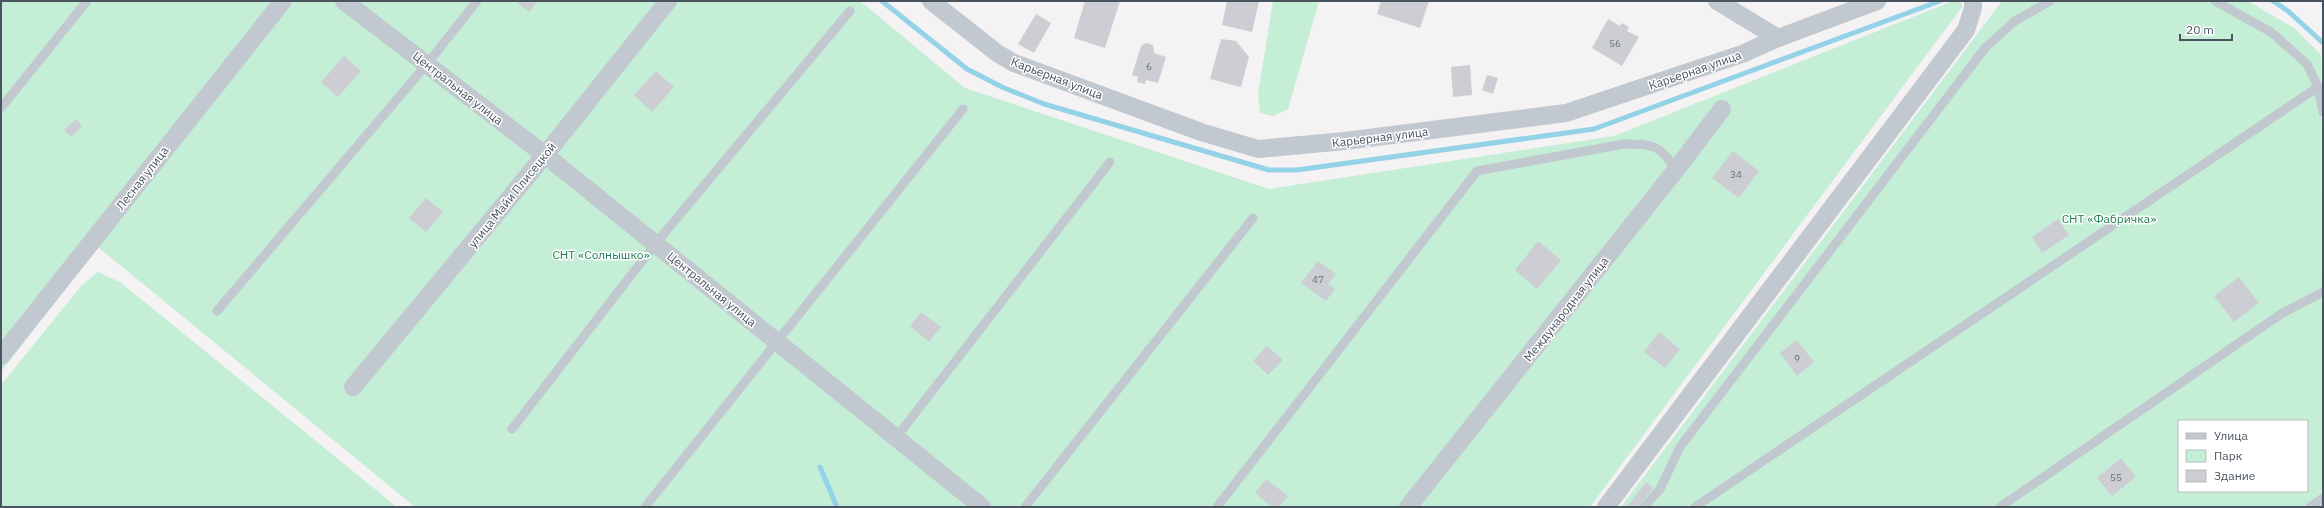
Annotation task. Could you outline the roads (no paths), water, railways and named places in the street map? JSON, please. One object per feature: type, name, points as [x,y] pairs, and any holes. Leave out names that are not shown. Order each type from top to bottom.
[{"type":"street","name":"Лесная улица","points":[[1,356],[283,1]]},
{"type":"street","name":"Центральная улица","points":[[344,1],[545,155],[656,243],[895,439],[982,507]]},
{"type":"street","name":"улица Майи Плисецкой","points":[[353,387],[545,155],[668,1]]},
{"type":"street","name":"Карьерная улица","points":[[931,1],[997,53],[1014,63],[1201,132],[1258,149],[1345,141],[1566,113],[1742,54],[1778,38],[1877,1]]},
{"type":"street","points":[[1717,1],[1778,38]]},
{"type":"street","points":[[1610,505],[1966,30],[1974,8],[1973,1]]},
{"type":"street","name":"Международная улица","points":[[1408,507],[1675,171],[1722,109]]},
{"type":"lane","points":[[1,108],[87,1]]},
{"type":"lane","points":[[217,311],[427,64],[478,1]]},
{"type":"lane","points":[[1644,507],[1660,489],[1680,447],[1986,48],[2015,21],[2050,1]]},
{"type":"lane","points":[[2216,1],[2271,32],[2307,64],[2318,87],[2323,112]]},
{"type":"lane","points":[[512,429],[656,243],[850,11]]},
{"type":"lane","points":[[1695,507],[2318,87]]},
{"type":"lane","points":[[645,507],[963,109]]},
{"type":"lane","points":[[1217,507],[1477,171],[1624,144],[1646,144],[1660,148],[1670,159],[1675,171]]},
{"type":"lane","points":[[895,439],[1110,162]]},
{"type":"lane","points":[[1025,507],[1253,218]]},
{"type":"lane","points":[[2000,507],[2281,314],[2323,292]]},
{"type":"lane","points":[[2310,507],[2323,498]]},
{"type":"waterway","points":[[882,1],[967,69],[1002,87],[1044,104],[1269,170],[1297,170],[1594,129],[1940,1]]},
{"type":"waterway","points":[[2273,1],[2288,11],[2323,43]]},
{"type":"waterway","points":[[820,467],[837,507]]},
{"type":"park label","name":"СНТ «Фабричка»","points":[[2109,218]]},
{"type":"park label","name":"СНТ «Солнышко»","points":[[601,254]]}]
